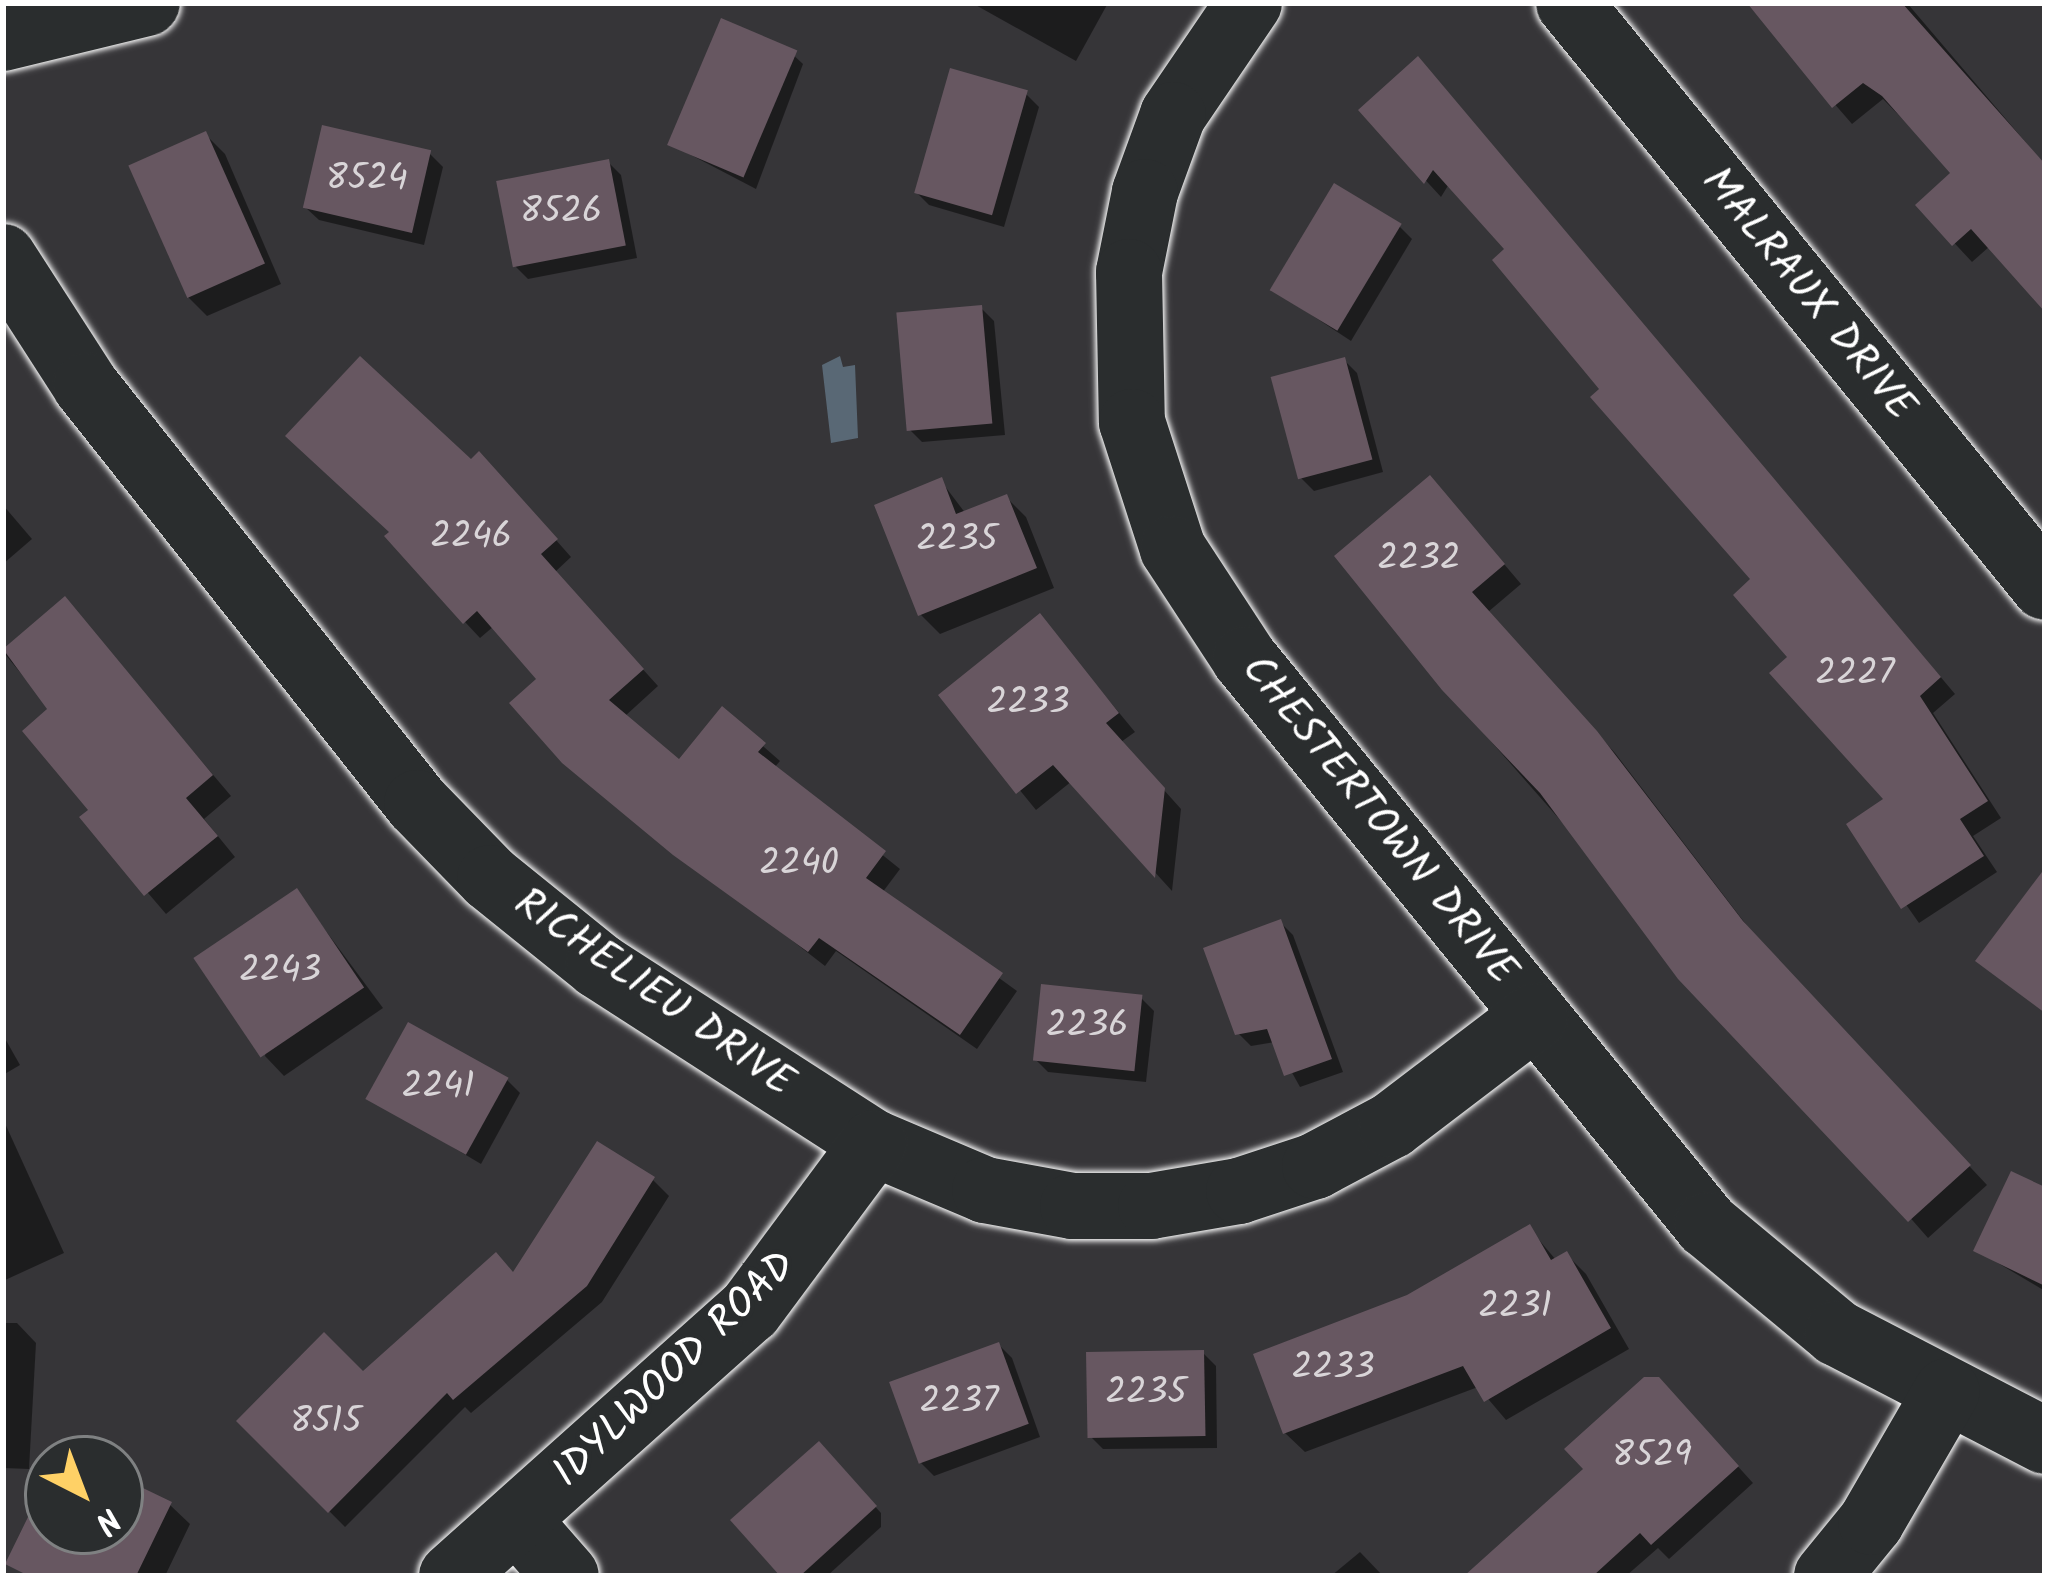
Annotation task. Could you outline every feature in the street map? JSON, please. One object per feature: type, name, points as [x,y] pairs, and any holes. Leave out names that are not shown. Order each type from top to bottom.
[{"type":"street","points":[[3,38],[147,3]]},
{"type":"street","name":"CHESTERTOWN DRIVE","points":[[1249,3],[1174,115],[1145,192],[1129,272],[1126,368],[1152,500],[1173,549],[1245,659],[1707,1225],[1774,1288],[1837,1334],[2045,1441]]},
{"type":"street","name":"MALRAUX DRIVE","points":[[1569,3],[2045,587]]},
{"type":"street","name":"RICHELIEU DRIVE","points":[[3,257],[86,386],[417,802],[490,878],[598,966],[874,1143],[985,1190],[1073,1206],[1151,1206],[1239,1190],[1315,1166],[1392,1125],[1535,1016]]},
{"type":"street","name":"IDYLWOOD ROAD","points":[[452,1576],[751,1310],[874,1143]]},
{"type":"street","points":[[1827,1576],[1871,1522],[1947,1391]]},
{"type":"street","points":[[517,1520],[566,1576]]},
{"type":"water","points":[[840,356],[843,367],[855,365],[858,438],[831,443],[822,365]]},
{"type":"building","points":[[1747,3],[1902,3],[2045,164],[2045,312],[1971,229],[1952,246],[1915,205],[1950,173],[1882,96],[1863,83],[1832,108]]},
{"type":"building","points":[[721,18],[797,50],[743,177],[667,145]]},
{"type":"building","points":[[1418,56],[1941,677],[1920,696],[1988,801],[1960,819],[1984,856],[1901,909],[1846,824],[1883,799],[1769,673],[1787,657],[1733,595],[1750,579],[1590,397],[1599,389],[1492,260],[1504,249],[1433,170],[1424,184],[1358,110]]},
{"type":"building","points":[[950,68],[1028,90],[992,215],[914,193]]},
{"type":"building","points":[[322,125],[431,150],[412,233],[303,208]]},
{"type":"building","points":[[206,131],[265,263],[187,298],[128,166]]},
{"type":"building","points":[[609,159],[626,245],[513,267],[496,181]]},
{"type":"building","points":[[1334,183],[1402,224],[1337,331],[1270,290]]},
{"type":"building","points":[[982,305],[992,424],[907,431],[896,312]]},
{"type":"building","points":[[360,356],[471,459],[479,451],[558,539],[541,554],[644,669],[609,700],[679,759],[722,706],[766,743],[758,752],[886,851],[866,878],[1003,973],[960,1035],[819,938],[808,952],[673,855],[562,763],[509,703],[536,679],[477,611],[463,624],[384,536],[389,532],[285,436]]},
{"type":"building","points":[[1345,357],[1372,459],[1298,479],[1271,377]]},
{"type":"building","points":[[1430,475],[1505,564],[1472,592],[1597,731],[1743,921],[1971,1165],[1908,1222],[1678,979],[1540,793],[1442,690],[1334,556]]},
{"type":"building","points":[[942,477],[956,514],[1007,494],[1037,568],[918,616],[874,505]]},
{"type":"building","points":[[65,596],[213,775],[186,798],[218,836],[144,896],[79,817],[88,810],[22,731],[47,709],[3,649]]},
{"type":"building","points":[[1040,613],[1119,713],[1106,723],[1165,788],[1155,878],[1053,765],[1016,794],[938,695]]},
{"type":"building","points":[[2045,868],[2045,1013],[1975,961]]},
{"type":"building","points":[[297,888],[364,987],[260,1057],[193,958]]},
{"type":"building","points":[[1281,919],[1332,1059],[1284,1076],[1267,1029],[1235,1035],[1203,948]]},
{"type":"building","points":[[1041,984],[1142,995],[1134,1071],[1033,1061]]},
{"type":"building","points":[[408,1022],[509,1078],[466,1155],[365,1099]]},
{"type":"building","points":[[597,1141],[655,1177],[587,1286],[453,1400],[447,1393],[328,1513],[236,1421],[324,1332],[363,1371],[496,1252],[513,1272]]},
{"type":"building","points":[[2011,1171],[2045,1187],[2045,1286],[1973,1251]]},
{"type":"building","points":[[1530,1224],[1551,1260],[1567,1251],[1611,1328],[1484,1402],[1463,1366],[1283,1434],[1253,1354],[1407,1295]]},
{"type":"building","points":[[999,1342],[1029,1424],[919,1464],[889,1382]]},
{"type":"building","points":[[1204,1350],[1206,1436],[1088,1438],[1086,1352]]},
{"type":"building","points":[[1644,1377],[1659,1377],[1739,1466],[1651,1545],[1640,1533],[1593,1576],[1464,1576],[1583,1469],[1564,1449]]},
{"type":"building","points":[[819,1441],[877,1506],[800,1576],[780,1576],[730,1520]]},
{"type":"building","points":[[144,1489],[172,1502],[136,1576],[29,1576],[5,1564],[24,1525],[24,1555],[144,1555]]}]
